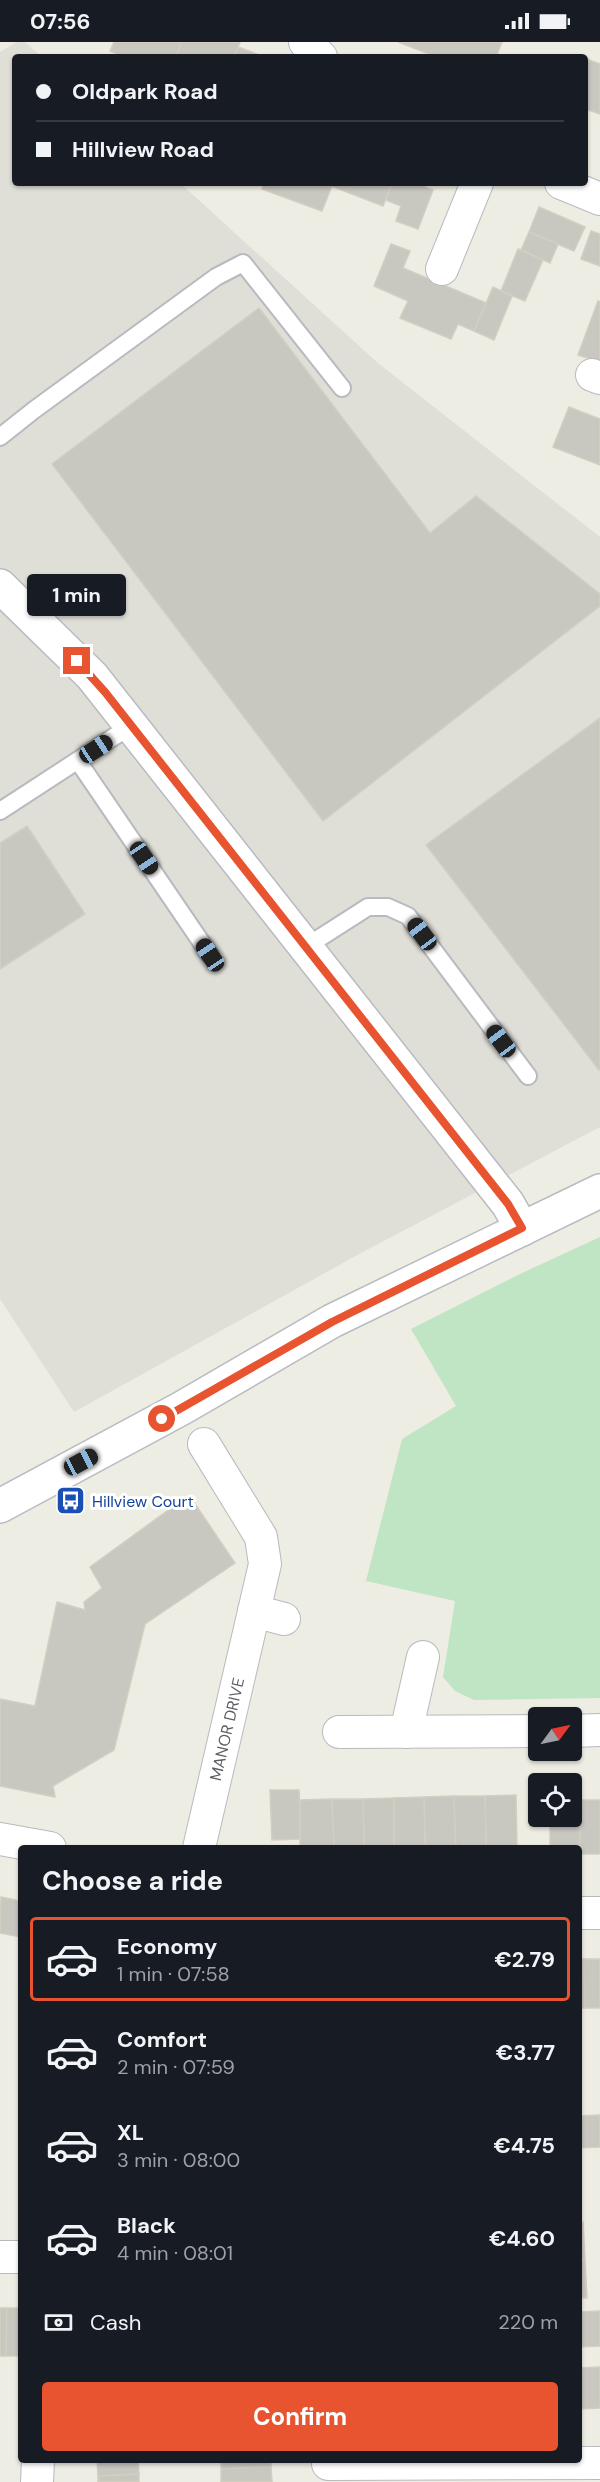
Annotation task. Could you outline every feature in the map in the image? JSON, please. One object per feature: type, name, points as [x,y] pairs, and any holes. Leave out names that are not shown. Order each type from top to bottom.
[{"type":"street","points":[[305,42],[318,54]]},
{"type":"street","points":[[442,269],[476,186]]},
{"type":"street","points":[[568,186],[600,199]]},
{"type":"street","points":[[0,586],[92,676],[132,725],[508,1204],[522,1228]]},
{"type":"street","points":[[0,1506],[182,1408],[332,1322],[600,1191]]},
{"type":"street","name":"MANOR DRIVE","points":[[200,1845],[265,1564],[261,1537],[204,1444]]},
{"type":"street","points":[[254,1611],[284,1619]]},
{"type":"street","points":[[406,1732],[423,1657]]},
{"type":"street","points":[[582,1731],[600,1730]]},
{"type":"street","points":[[339,1732],[528,1731]]},
{"type":"street","points":[[0,1839],[33,1845]]},
{"type":"street","points":[[582,1913],[600,1913]]},
{"type":"street","points":[[0,2257],[18,2257]]},
{"type":"street","points":[[37,2482],[38,2463]]},
{"type":"street","points":[[328,2469],[542,2473],[600,2463]]},
{"type":"lane","points":[[0,437],[216,277],[243,263],[342,388]]},
{"type":"lane","points":[[0,811],[132,725]]},
{"type":"lane","points":[[78,761],[210,955]]},
{"type":"lane","points":[[307,946],[368,907],[388,907],[408,916],[528,1076]]},
{"type":"shaded area","points":[[17,42],[25,42],[39,54],[12,54],[12,186],[183,186],[379,364],[600,537],[600,1127],[361,1253],[74,1412],[0,1299],[0,52]]},
{"type":"green space","points":[[600,1237],[600,1698],[474,1700],[455,1691],[443,1677],[455,1601],[366,1581],[402,1439],[456,1406],[411,1329]]},
{"type":"building","points":[[114,42],[182,42],[177,54],[118,54],[110,51]]},
{"type":"building","points":[[182,42],[240,42],[235,54],[177,54]]},
{"type":"building","points":[[398,42],[502,42],[497,54],[429,54]]},
{"type":"building","points":[[238,47],[257,54],[235,54]]},
{"type":"building","points":[[588,59],[600,64],[600,114],[588,110]]},
{"type":"building","points":[[264,186],[332,186],[322,211],[262,189]]},
{"type":"building","points":[[331,186],[391,186],[383,206]]},
{"type":"building","points":[[391,186],[423,186],[433,190],[418,229],[396,221],[401,206],[386,200]]},
{"type":"building","points":[[539,207],[585,227],[574,251],[529,232]]},
{"type":"building","points":[[591,231],[600,234],[600,266],[581,259]]},
{"type":"building","points":[[529,232],[558,244],[550,263],[521,250]]},
{"type":"building","points":[[391,244],[410,251],[403,268],[486,303],[474,331],[458,324],[451,339],[400,318],[408,301],[374,286]]},
{"type":"building","points":[[518,249],[543,260],[525,301],[501,291]]},
{"type":"building","points":[[493,287],[512,296],[494,340],[474,331]]},
{"type":"building","points":[[598,301],[600,302],[600,362],[578,355]]},
{"type":"building","points":[[259,308],[430,533],[476,496],[600,594],[600,606],[323,821],[52,464]]},
{"type":"building","points":[[569,407],[600,419],[600,465],[553,447]]},
{"type":"building","points":[[600,718],[600,1069],[599,1070],[426,845]]},
{"type":"building","points":[[27,826],[85,914],[0,969],[0,843]]},
{"type":"building","points":[[189,1495],[235,1563],[145,1624],[114,1750],[53,1786],[55,1797],[0,1786],[0,1699],[35,1706],[57,1602],[85,1610],[84,1602],[102,1588],[90,1567]]},
{"type":"building","points":[[270,1790],[299,1790],[301,1839],[272,1840]]},
{"type":"building","points":[[516,1795],[517,1845],[486,1845],[485,1796]]},
{"type":"building","points":[[454,1796],[456,1845],[425,1845],[424,1797]]},
{"type":"building","points":[[454,1796],[485,1796],[486,1845],[456,1845]]},
{"type":"building","points":[[424,1797],[425,1845],[394,1845],[394,1798]]},
{"type":"building","points":[[394,1798],[394,1845],[364,1845],[363,1799]]},
{"type":"building","points":[[332,1799],[334,1845],[300,1845],[300,1800]]},
{"type":"building","points":[[332,1799],[363,1799],[364,1845],[334,1845]]},
{"type":"building","points":[[582,1800],[600,1800],[600,1854],[582,1854],[582,1845],[580,1845],[580,1827],[582,1827]]},
{"type":"building","points":[[550,1827],[580,1827],[580,1845],[550,1845]]},
{"type":"building","points":[[1,1897],[18,1900],[18,1936],[0,1933]]},
{"type":"building","points":[[582,1959],[584,1959],[585,2008],[582,2008]]},
{"type":"building","points":[[584,1959],[600,1959],[600,2008],[585,2008]]},
{"type":"building","points":[[600,2115],[600,2147],[582,2148],[582,2116]]},
{"type":"building","points":[[582,2222],[583,2222],[585,2260],[582,2260]]},
{"type":"building","points":[[582,2260],[585,2260],[587,2298],[582,2298]]},
{"type":"building","points":[[0,2308],[7,2308],[6,2356],[0,2356]]},
{"type":"building","points":[[7,2308],[18,2308],[18,2356],[6,2356]]},
{"type":"building","points":[[600,2311],[600,2346],[582,2347],[582,2312]]},
{"type":"building","points":[[600,2367],[600,2408],[582,2409],[582,2368]]},
{"type":"building","points":[[97,2463],[138,2463],[139,2474],[98,2476]]},
{"type":"building","points":[[221,2463],[271,2463],[271,2467],[221,2469]]},
{"type":"building","points":[[271,2467],[272,2482],[221,2482],[221,2469]]},
{"type":"building","points":[[139,2474],[139,2482],[98,2482],[98,2476]]},
{"type":"place","name":"Hillview Court","points":[[71,1501]]},
{"type":"route","points":[[77,661],[105,692],[294,929],[508,1204],[522,1228],[332,1322],[162,1419]]}]
